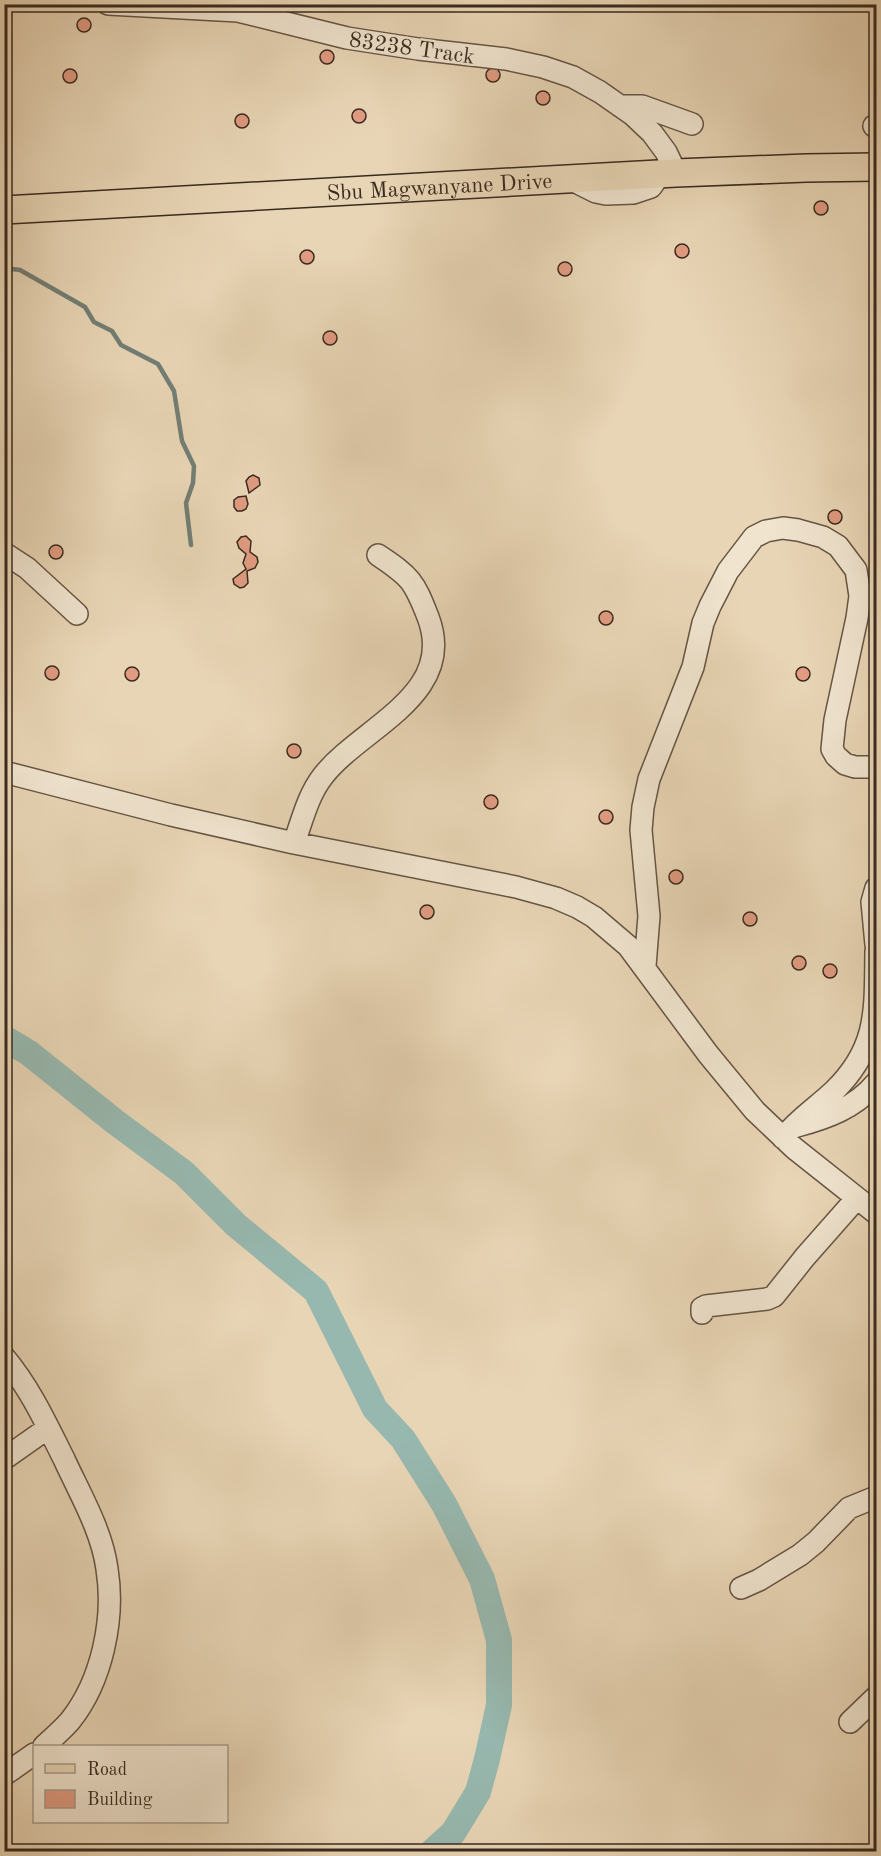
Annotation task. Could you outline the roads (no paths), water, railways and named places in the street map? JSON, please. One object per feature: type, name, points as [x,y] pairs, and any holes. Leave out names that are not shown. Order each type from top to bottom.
[{"type":"main road","name":"Sbu Magwanyane Drive","points":[[4,210],[668,174],[876,167]]},
{"type":"street","name":"83238 Track","points":[[108,4],[237,8],[347,38],[543,67],[573,77],[600,92],[652,133],[666,152],[668,174]]},
{"type":"street","points":[[620,106],[642,106],[692,124]]},
{"type":"street","points":[[645,966],[650,916],[641,848],[641,830],[649,779],[693,667],[703,623],[728,571],[754,537],[766,531],[783,528],[823,537],[838,546],[856,570],[860,596],[835,720],[832,749],[845,764],[855,767],[876,767]]},
{"type":"street","points":[[4,554],[27,568],[77,614]]},
{"type":"street","points":[[294,843],[315,786],[342,756],[397,712],[418,690],[427,676],[431,663],[433,650],[431,627],[413,583],[397,567],[378,555]]},
{"type":"street","points":[[4,772],[171,815],[294,843],[516,887],[556,898],[594,916],[613,931],[645,966],[688,1028],[755,1111],[787,1133],[876,1213]]},
{"type":"street","points":[[876,888],[872,902],[876,945]]},
{"type":"street","points":[[787,1133],[834,1091],[865,1050],[874,1022],[876,951]]},
{"type":"street","points":[[787,1133],[843,1110],[876,1083]]},
{"type":"street","points":[[702,1313],[702,1308],[706,1306],[767,1299],[774,1296],[857,1198]]},
{"type":"street","points":[[4,1357],[31,1395],[48,1428],[98,1536],[107,1568],[109,1588],[105,1638],[95,1674],[71,1720],[45,1745]]},
{"type":"street","points":[[4,1459],[48,1428]]},
{"type":"street","points":[[741,1588],[759,1580],[800,1555],[849,1508],[876,1497]]},
{"type":"street","points":[[850,1722],[876,1697]]},
{"type":"street","points":[[4,1774],[33,1755]]},
{"type":"waterway","points":[[4,268],[20,270],[85,307],[94,322],[112,331],[121,345],[158,364],[174,391],[182,441],[194,466],[193,483],[186,503],[191,545]]},
{"type":"waterway","points":[[4,1038],[29,1053],[184,1173],[236,1225],[316,1291],[375,1409],[403,1439],[444,1504],[482,1579],[499,1640],[499,1705],[478,1792],[453,1833],[432,1852]]}]
